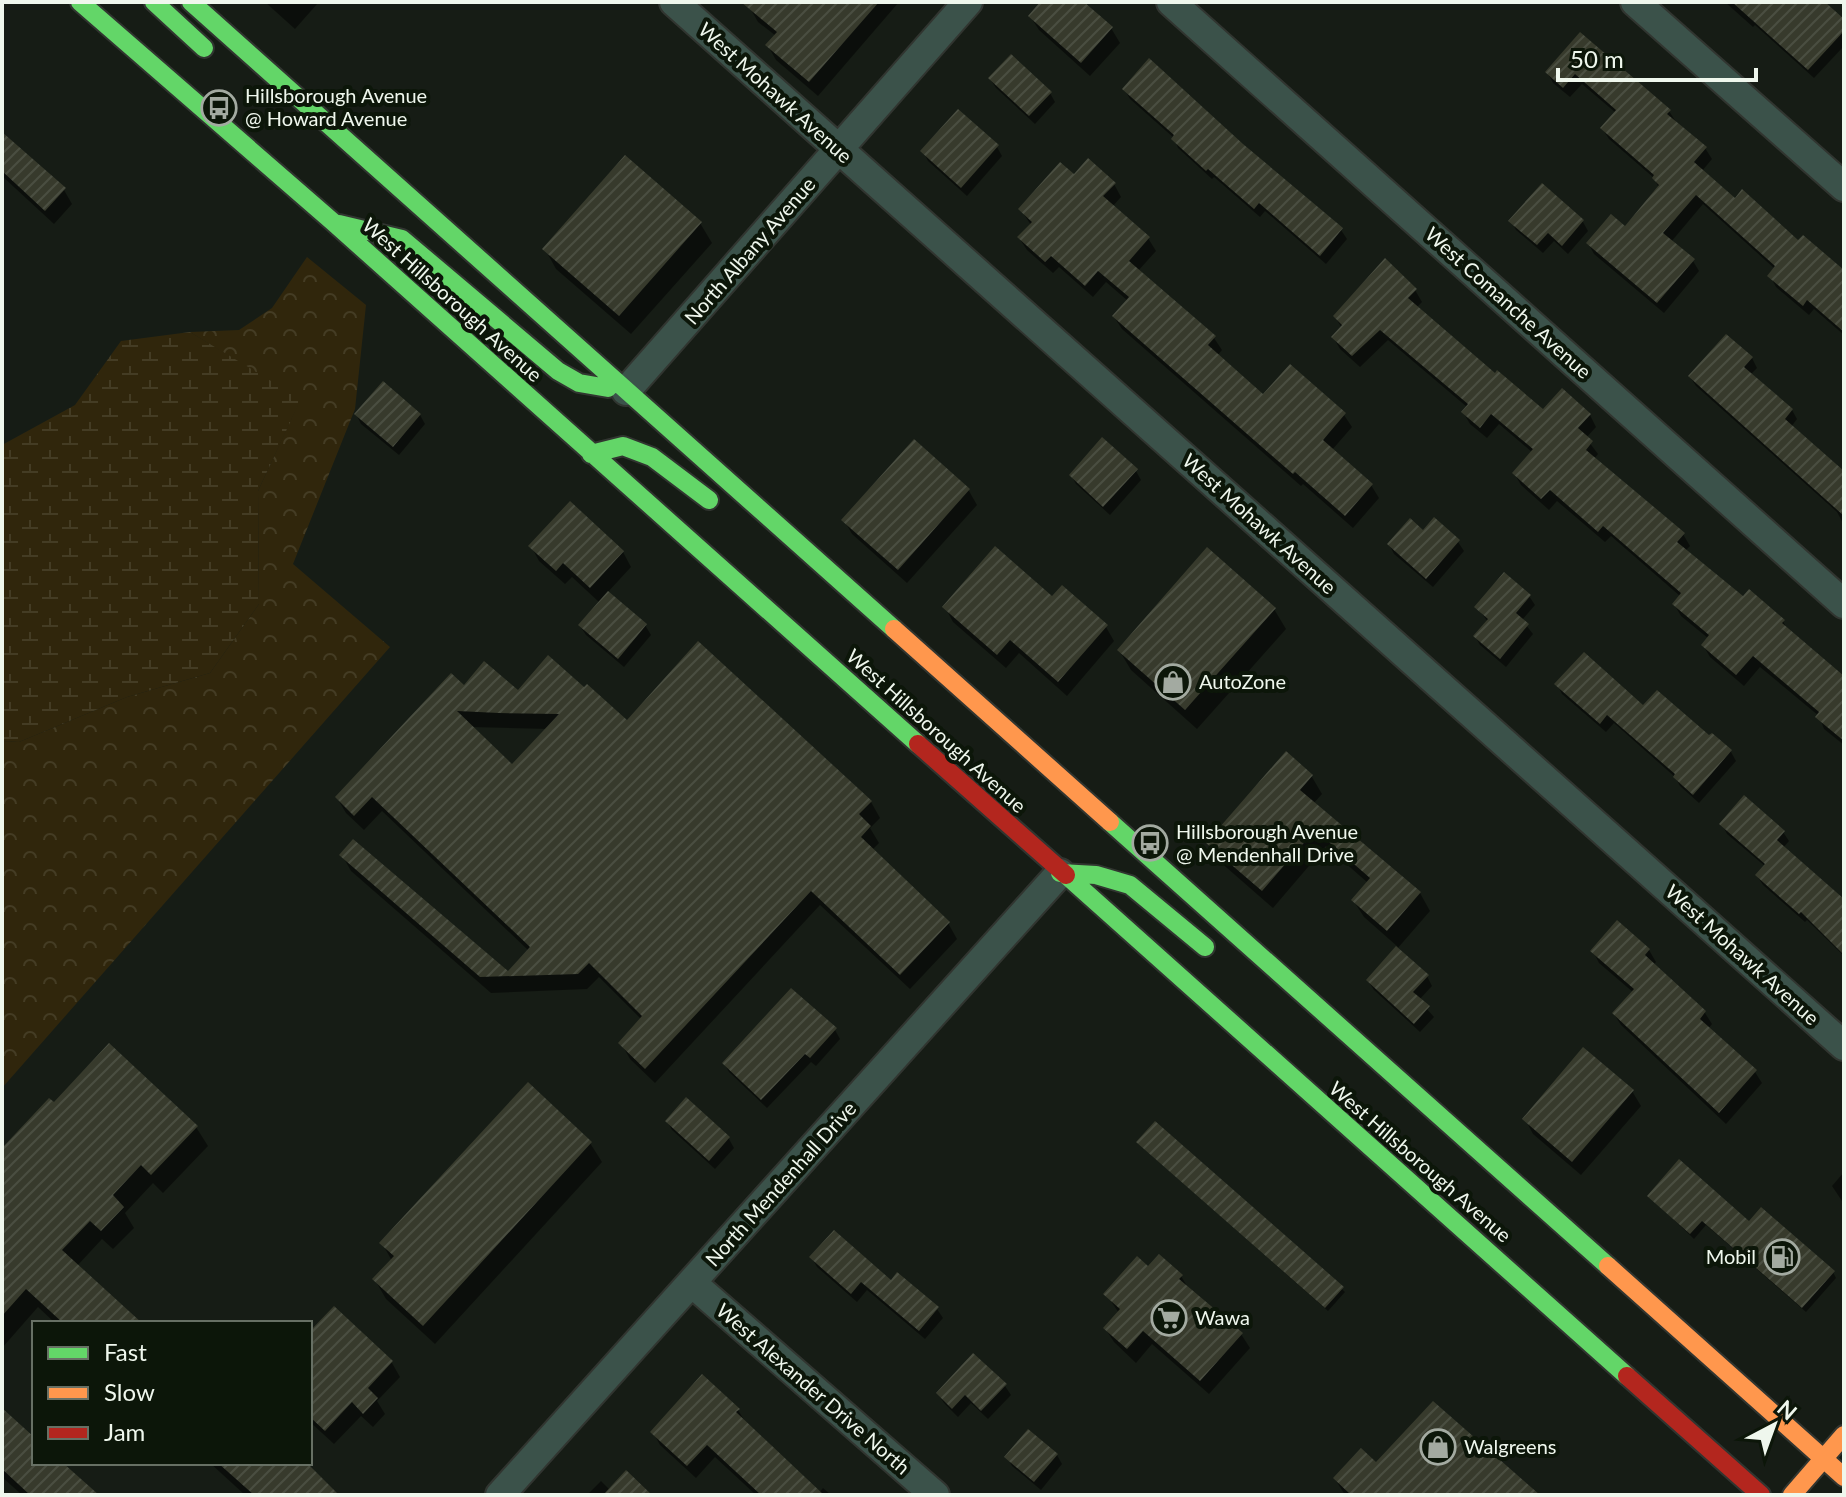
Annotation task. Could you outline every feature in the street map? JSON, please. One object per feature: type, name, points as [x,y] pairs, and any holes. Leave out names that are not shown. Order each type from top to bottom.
[{"type":"main road","name":"West Hillsborough Avenue","points":[[80,2],[333,222],[1761,1495]]},
{"type":"main road","points":[[154,2],[216,59]]},
{"type":"main road","points":[[191,2],[1844,1477]]},
{"type":"main road","points":[[298,125],[343,139]]},
{"type":"main road","points":[[333,222],[402,239],[558,371],[579,383],[626,391]]},
{"type":"main road","points":[[591,454],[623,446],[652,457],[728,516]]},
{"type":"main road","points":[[808,577],[828,571]]},
{"type":"main road","points":[[1060,873],[1096,875],[1130,885],[1217,957]]},
{"type":"main road","points":[[1302,1021],[1348,1034]]},
{"type":"main road","points":[[1792,1495],[1844,1435]]},
{"type":"street","name":"West Mohawk Avenue","points":[[674,2],[1844,1046]]},
{"type":"street","name":"North Albany Avenue","points":[[626,391],[968,2]]},
{"type":"street","name":"West Comanche Avenue","points":[[1171,2],[1844,604]]},
{"type":"street","points":[[1635,2],[1844,187]]},
{"type":"street","name":"North Mendenhall Drive","points":[[500,1495],[1060,873]]},
{"type":"street","name":"West Alexander Drive North","points":[[692,1283],[935,1495]]},
{"type":"green space","points":[[307,257],[366,305],[355,409],[293,564],[390,647],[2,1088],[2,741],[19,742],[127,697],[210,673],[259,604],[258,491],[300,400],[190,332],[239,330],[272,308]]},
{"type":"green space","points":[[190,332],[301,399],[258,491],[259,604],[210,673],[127,697],[19,742],[2,741],[2,445],[75,405],[121,341]]},
{"type":"building","points":[[741,2],[879,2],[809,82],[765,45],[777,32]]},
{"type":"building","points":[[1040,2],[1084,2],[1113,27],[1081,63],[1028,16]]},
{"type":"building","points":[[1732,2],[1825,2],[1844,19],[1844,31],[1808,70]]},
{"type":"building","points":[[1580,32],[1671,110],[1667,114],[1707,147],[1694,162],[1735,198],[1742,189],[1798,240],[1803,235],[1844,270],[1844,332],[1807,300],[1803,306],[1767,276],[1775,266],[1696,195],[1663,233],[1695,259],[1657,303],[1586,243],[1611,214],[1625,226],[1659,185],[1652,178],[1654,175],[1600,128],[1616,110],[1575,74],[1563,88],[1545,72]]},
{"type":"building","points":[[1011,54],[1052,92],[1029,116],[988,78]]},
{"type":"building","points":[[1149,58],[1243,144],[1343,228],[1320,256],[1259,203],[1254,209],[1208,169],[1206,171],[1171,139],[1174,135],[1122,89]]},
{"type":"building","points":[[958,109],[999,145],[961,188],[920,151]]},
{"type":"building","points":[[2,132],[66,188],[45,211],[2,171]]},
{"type":"building","points":[[625,155],[702,222],[619,316],[542,249]]},
{"type":"building","points":[[1088,158],[1116,183],[1103,196],[1150,237],[1129,261],[1216,336],[1208,345],[1263,394],[1290,364],[1346,413],[1323,440],[1373,484],[1345,516],[1112,316],[1129,297],[1098,271],[1085,286],[1051,256],[1045,262],[1017,237],[1032,222],[1018,209],[1060,162],[1074,174]]},
{"type":"building","points":[[1542,183],[1584,220],[1562,246],[1548,233],[1537,245],[1508,221]]},
{"type":"building","points":[[1385,258],[1417,289],[1408,298],[1495,373],[1497,370],[1543,409],[1562,388],[1591,414],[1578,428],[1593,441],[1586,450],[1685,533],[1677,542],[1743,596],[1749,589],[1785,620],[1782,623],[1844,676],[1844,741],[1815,717],[1819,712],[1753,656],[1736,675],[1701,645],[1709,635],[1672,604],[1681,593],[1603,526],[1598,532],[1550,490],[1541,499],[1512,473],[1533,449],[1491,414],[1480,428],[1461,412],[1468,404],[1380,330],[1352,356],[1331,337],[1342,325],[1333,316]]},
{"type":"building","points":[[1726,334],[1753,357],[1744,367],[1793,409],[1785,419],[1844,471],[1844,516],[1688,376]]},
{"type":"building","points":[[383,381],[421,414],[393,447],[354,414]]},
{"type":"building","points":[[1102,437],[1138,469],[1103,507],[1069,475]]},
{"type":"building","points":[[914,439],[970,489],[898,570],[841,520]]},
{"type":"building","points":[[570,501],[624,551],[590,588],[563,563],[556,571],[528,546]]},
{"type":"building","points":[[1434,517],[1460,540],[1426,579],[1387,544],[1410,518],[1423,530]]},
{"type":"building","points":[[995,546],[1052,596],[1062,585],[1108,625],[1058,682],[1010,640],[997,655],[942,607]]},
{"type":"building","points":[[1207,547],[1276,608],[1185,710],[1117,650]]},
{"type":"building","points":[[1504,572],[1531,595],[1516,613],[1529,624],[1500,659],[1473,636],[1488,619],[1474,607]]},
{"type":"building","points":[[608,591],[647,624],[618,659],[578,625]]},
{"type":"building","points":[[698,641],[872,801],[859,814],[871,826],[861,837],[950,922],[900,975],[811,891],[645,1069],[618,1043],[642,1016],[589,963],[578,974],[480,977],[339,855],[353,839],[508,971],[530,947],[372,797],[354,816],[335,797],[451,673],[464,685],[484,661],[518,690],[548,655],[627,720]],"holes":[[[457,711],[559,714],[512,764]]]},
{"type":"building","points":[[1584,652],[1643,705],[1657,690],[1709,735],[1712,733],[1732,750],[1693,795],[1673,777],[1675,774],[1607,715],[1600,724],[1554,684]]},
{"type":"building","points":[[1286,751],[1313,775],[1300,790],[1421,892],[1387,931],[1351,900],[1370,878],[1315,830],[1262,891],[1206,843]]},
{"type":"building","points":[[1744,795],[1785,831],[1777,840],[1844,899],[1844,955],[1801,912],[1799,914],[1755,875],[1765,864],[1719,824]]},
{"type":"building","points":[[1617,920],[1650,949],[1645,955],[1706,1011],[1700,1019],[1757,1070],[1719,1113],[1612,1013],[1634,989],[1590,951]]},
{"type":"building","points":[[1396,946],[1429,975],[1413,992],[1430,1006],[1414,1024],[1366,980]]},
{"type":"building","points":[[791,988],[837,1028],[810,1058],[805,1054],[761,1100],[722,1063]]},
{"type":"building","points":[[109,1043],[198,1126],[151,1175],[141,1165],[113,1195],[124,1207],[101,1231],[90,1221],[62,1250],[140,1321],[61,1321],[26,1289],[2,1316],[2,1148],[49,1098],[54,1102]]},
{"type":"building","points":[[1583,1047],[1634,1090],[1572,1162],[1522,1119]]},
{"type":"building","points":[[528,1082],[592,1142],[423,1326],[372,1279],[394,1256],[379,1243]]},
{"type":"building","points":[[686,1097],[730,1137],[709,1161],[665,1121]]},
{"type":"building","name":"Wawa","points":[[1155,1121],[1344,1287],[1325,1308],[1136,1142]]},
{"type":"building","points":[[1679,1159],[1749,1221],[1761,1207],[1835,1271],[1802,1308],[1702,1221],[1690,1234],[1647,1196]]},
{"type":"building","points":[[834,1230],[891,1280],[897,1272],[939,1307],[919,1331],[861,1282],[851,1294],[809,1257]]},
{"type":"building","name":"Wawa","points":[[1159,1254],[1183,1275],[1179,1279],[1243,1333],[1200,1381],[1143,1331],[1127,1349],[1103,1328],[1120,1309],[1103,1294],[1137,1256],[1148,1266]]},
{"type":"building","points":[[334,1306],[393,1361],[368,1388],[378,1398],[363,1414],[352,1402],[325,1431],[312,1419],[312,1329]]},
{"type":"building","points":[[973,1353],[1007,1384],[981,1411],[965,1395],[952,1409],[936,1393]]},
{"type":"building","points":[[702,1374],[740,1409],[736,1412],[824,1495],[761,1495],[707,1445],[687,1466],[650,1432]]},
{"type":"building","name":"Walgreens","points":[[1433,1401],[1540,1495],[1351,1495],[1333,1478],[1361,1448],[1376,1462]]},
{"type":"building","points":[[2,1408],[32,1435],[32,1465],[65,1465],[99,1495],[30,1495],[2,1469]]},
{"type":"building","points":[[1028,1429],[1058,1454],[1034,1482],[1004,1457]]},
{"type":"building","points":[[220,1465],[309,1465],[339,1495],[254,1495]]},
{"type":"building","points":[[626,1470],[652,1495],[603,1495]]},
{"type":"traffic: fast","points":[[80,2],[333,222],[918,744]]},
{"type":"traffic: fast","points":[[154,2],[204,48]]},
{"type":"traffic: fast","points":[[191,2],[894,629]]},
{"type":"traffic: fast","points":[[339,224],[402,239],[558,371],[579,383],[608,388]]},
{"type":"traffic: fast","points":[[591,454],[623,446],[652,457],[709,500]]},
{"type":"traffic: fast","points":[[1110,822],[1608,1266]]},
{"type":"traffic: fast","points":[[1060,873],[1096,875],[1130,885],[1205,947]]},
{"type":"traffic: fast","points":[[1066,875],[1627,1376]]},
{"type":"traffic: slow","points":[[894,629],[1110,822]]},
{"type":"traffic: slow","points":[[1608,1266],[1844,1477]]},
{"type":"traffic: slow","points":[[1792,1495],[1844,1435]]},
{"type":"traffic: jam","points":[[918,744],[1066,875]]},
{"type":"traffic: jam","points":[[1627,1376],[1761,1495]]},
{"type":"place","name":"Hillsborough Avenue @ Howard Avenue","points":[[219,108]]},
{"type":"place","name":"AutoZone","points":[[1173,682]]},
{"type":"place","name":"Hillsborough Avenue @ Mendenhall Drive","points":[[1150,843]]},
{"type":"place","name":"Mobil","points":[[1782,1257]]},
{"type":"place","name":"Wawa","points":[[1169,1318]]},
{"type":"place","name":"Walgreens","points":[[1438,1447]]}]
